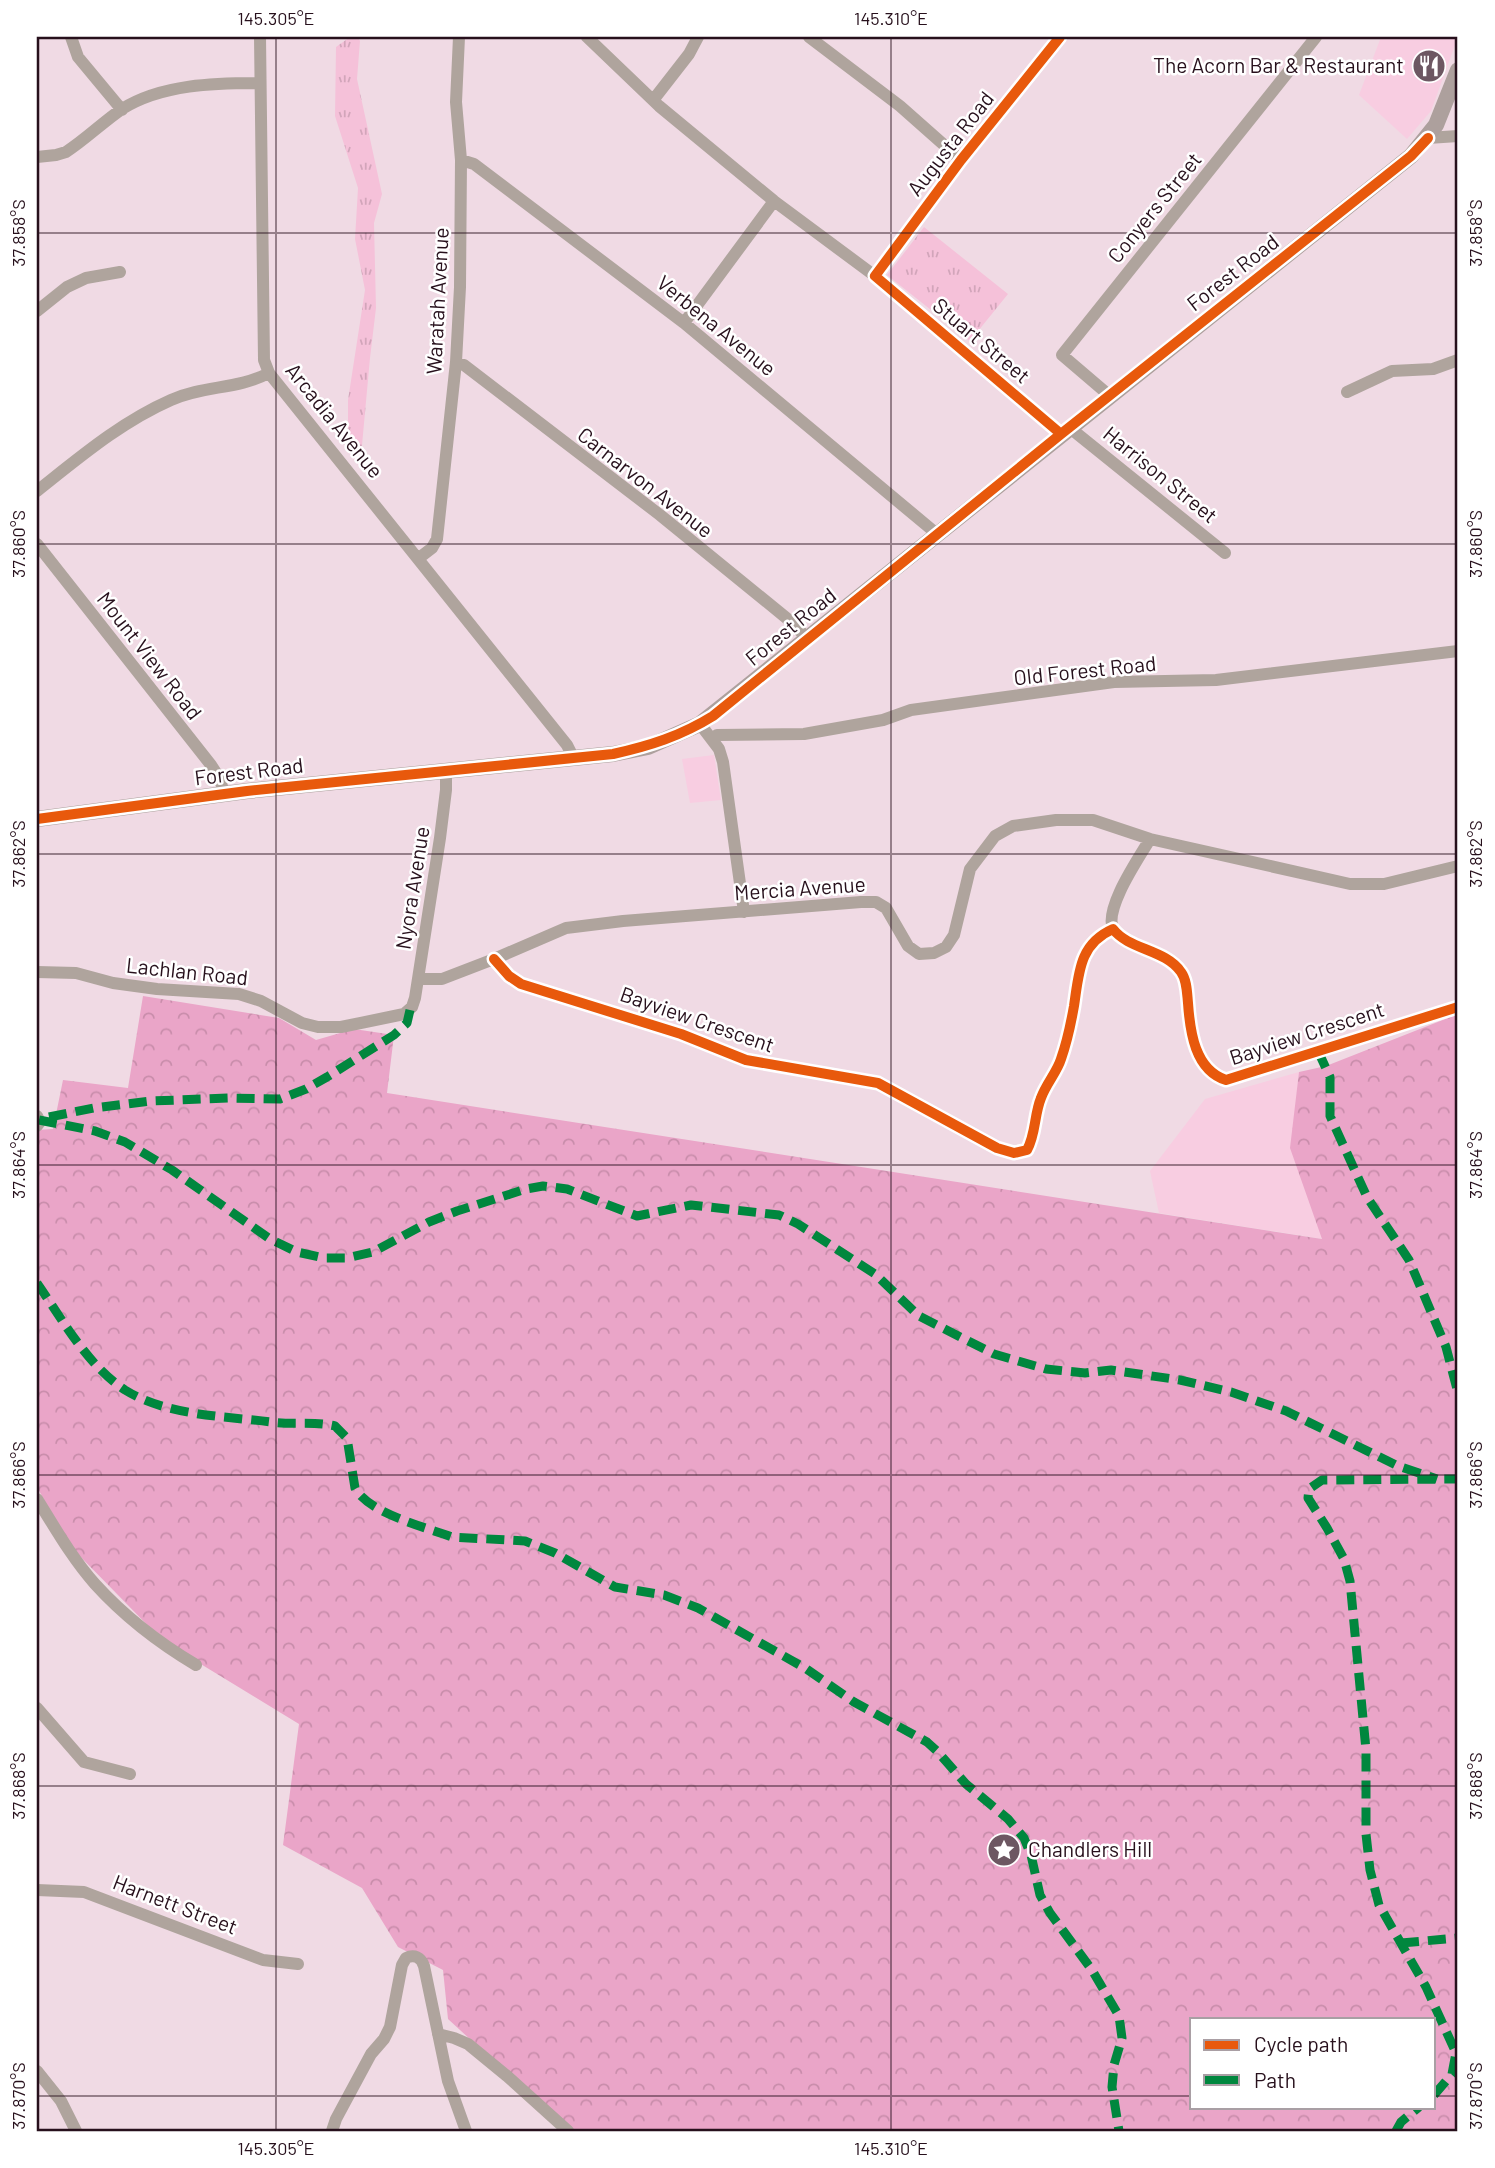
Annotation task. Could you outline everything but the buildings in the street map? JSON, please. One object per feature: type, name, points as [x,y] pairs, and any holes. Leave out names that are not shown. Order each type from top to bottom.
[{"type":"main road","name":"Forest Road","points":[[37,819],[224,794],[573,759],[648,747],[707,720],[1411,156],[1432,131],[1458,69]]},
{"type":"street","points":[[71,37],[78,57],[122,110]]},
{"type":"street","name":"Arcadia Avenue","points":[[260,37],[264,360],[269,373],[567,745],[573,759]]},
{"type":"street","name":"Waratah Avenue","points":[[419,558],[432,548],[437,540],[456,362],[460,287],[461,160],[456,102],[458,37]]},
{"type":"street","name":"Stuart Street","points":[[587,37],[659,106],[775,201],[875,276],[1065,431]]},
{"type":"street","points":[[654,99],[689,54],[698,37]]},
{"type":"street","points":[[809,37],[900,106],[961,160]]},
{"type":"street","name":"Augusta Road","points":[[875,276],[961,160],[1060,37]]},
{"type":"street","name":"Conyers Street","points":[[1110,396],[1062,355],[1316,37]]},
{"type":"street","points":[[37,157],[66,152],[133,104],[190,85],[260,83]]},
{"type":"street","points":[[1432,131],[1458,130]]},
{"type":"street","points":[[1432,131],[1458,136]]},
{"type":"street","name":"Verbena Avenue","points":[[461,160],[474,164],[684,323],[937,534]]},
{"type":"street","points":[[684,323],[775,201]]},
{"type":"street","points":[[37,311],[67,287],[86,278],[120,272]]},
{"type":"street","points":[[1347,392],[1392,370],[1433,369],[1458,360]]},
{"type":"street","name":"Carnarvon Avenue","points":[[456,362],[464,365],[660,515],[795,625],[807,639]]},
{"type":"street","points":[[37,491],[114,431],[172,400],[208,388],[252,382],[269,373]]},
{"type":"street","name":"Harrison Street","points":[[1065,431],[1226,553]]},
{"type":"street","name":"Mount View Road","points":[[37,544],[211,765],[220,779],[224,794]]},
{"type":"street","name":"Old Forest Road","points":[[717,735],[804,734],[883,720],[911,710],[1114,682],[1216,680],[1458,651]]},
{"type":"street","points":[[707,720],[717,735],[728,790],[744,912]]},
{"type":"street","points":[[707,720],[719,749]]},
{"type":"street","name":"Nyora Avenue","points":[[410,1010],[418,979],[440,838],[446,771]]},
{"type":"street","name":"Mercia Avenue","points":[[418,979],[439,980],[566,928],[876,902],[886,908],[908,946],[919,954],[934,953],[946,947],[954,935],[970,869],[995,836],[1013,826],[1043,821],[1093,820],[1150,839],[1357,885],[1384,884],[1458,866]]},
{"type":"street","points":[[1113,929],[1113,911],[1120,893],[1150,839]]},
{"type":"street","name":"Bayview Crescent","points":[[494,959],[509,976],[521,984],[681,1034],[746,1060],[877,1083],[938,1118],[997,1148],[1014,1153],[1027,1150],[1032,1140],[1041,1098],[1061,1061],[1074,1006],[1076,979],[1086,952],[1095,938],[1113,929],[1123,938],[1169,960],[1182,972],[1186,982],[1189,1017],[1196,1048],[1205,1067],[1214,1076],[1226,1080],[1458,1007]]},
{"type":"street","name":"Lachlan Road","points":[[37,972],[76,973],[113,983],[157,989],[239,994],[261,1001],[302,1023],[318,1027],[341,1027],[400,1015],[410,1010]]},
{"type":"street","points":[[37,1499],[96,1585],[157,1640],[196,1665]]},
{"type":"street","points":[[37,1708],[83,1762],[130,1774]]},
{"type":"street","name":"Harnett Street","points":[[37,1890],[84,1892],[263,1960],[298,1964]]},
{"type":"street","points":[[332,2131],[371,2054],[390,2027],[400,1970],[408,1957],[417,1957],[423,1963],[448,2081],[466,2131]]},
{"type":"street","points":[[438,2034],[468,2044],[568,2131]]},
{"type":"street","points":[[37,2071],[61,2101],[76,2131]]},
{"type":"shaded area","points":[[1381,37],[1458,37],[1431,111],[1407,139],[1359,95]]},
{"type":"shaded area","points":[[714,755],[721,800],[690,803],[682,759]]},
{"type":"shaded area","points":[[1299,1072],[1291,1148],[1323,1239],[1159,1213],[1150,1171],[1205,1099]]},
{"type":"green space","points":[[350,37],[358,37],[360,41],[357,79],[382,194],[374,223],[376,308],[360,467],[348,452],[348,400],[365,290],[355,239],[358,188],[335,116],[336,47]]},
{"type":"green space","points":[[924,227],[1008,294],[970,341],[887,275]]},
{"type":"green space","points":[[143,996],[279,1018],[316,1040],[354,1029],[394,1035],[387,1093],[1322,1239],[1290,1148],[1299,1072],[1326,1066],[1458,1014],[1458,2131],[570,2131],[448,2019],[443,1970],[398,1947],[362,1888],[283,1845],[299,1724],[163,1641],[69,1545],[37,1487],[37,1130],[53,1129],[63,1080],[128,1088]]},
{"type":"marked path","points":[[49,1117],[151,1101],[280,1099],[306,1089],[394,1035],[407,1023],[410,1010]]},
{"type":"marked path","points":[[1318,1051],[1330,1077],[1330,1116],[1367,1197],[1409,1260],[1446,1347],[1458,1393]]},
{"type":"marked path","points":[[39,1120],[95,1131],[125,1142],[172,1170],[270,1239],[297,1252],[324,1258],[347,1258],[373,1252],[429,1222],[457,1211],[543,1186],[567,1189],[637,1216],[691,1205],[779,1215],[798,1224],[875,1274],[919,1316],[994,1354],[1046,1369],[1085,1373],[1111,1370],[1180,1380],[1231,1392],[1286,1411],[1398,1466],[1437,1479]]},
{"type":"marked path","points":[[37,1283],[87,1355],[111,1380],[141,1399],[196,1414],[335,1426],[347,1438],[355,1488],[362,1497],[384,1512],[452,1537],[525,1541],[555,1553],[615,1587],[664,1595],[698,1608],[805,1668],[854,1702],[927,1742],[966,1784],[1008,1819],[1024,1838],[1031,1855],[1040,1895],[1092,1970],[1119,2016],[1122,2038],[1114,2065],[1112,2087],[1119,2131]]},
{"type":"marked path","points":[[1436,2093],[1452,2074],[1456,2053],[1426,1987],[1379,1905],[1370,1870],[1366,1834],[1366,1750],[1350,1581],[1344,1559],[1308,1498],[1309,1489],[1322,1480],[1458,1479]]},
{"type":"marked path","points":[[1401,1943],[1458,1938]]},
{"type":"marked path","points":[[1396,2131],[1401,2122],[1418,2108]]},
{"type":"cycle path","points":[[1060,37],[961,160],[875,276],[1061,434]]},
{"type":"cycle path","points":[[37,819],[247,791],[613,754],[677,735],[713,716],[1061,434],[1411,156],[1428,138]]},
{"type":"cycle path","points":[[494,959],[509,976],[521,984],[681,1034],[746,1060],[878,1083],[997,1148],[1014,1153],[1027,1150],[1041,1098],[1061,1059],[1077,982],[1087,951],[1102,935],[1113,929],[1128,941],[1174,964],[1181,972],[1186,983],[1190,1026],[1196,1049],[1207,1068],[1226,1080],[1458,1007]]},
{"type":"place","name":"The Acorn Bar & Restaurant","points":[[1429,66]]},
{"type":"place","name":"Chandlers Hill","points":[[1004,1850]]}]
